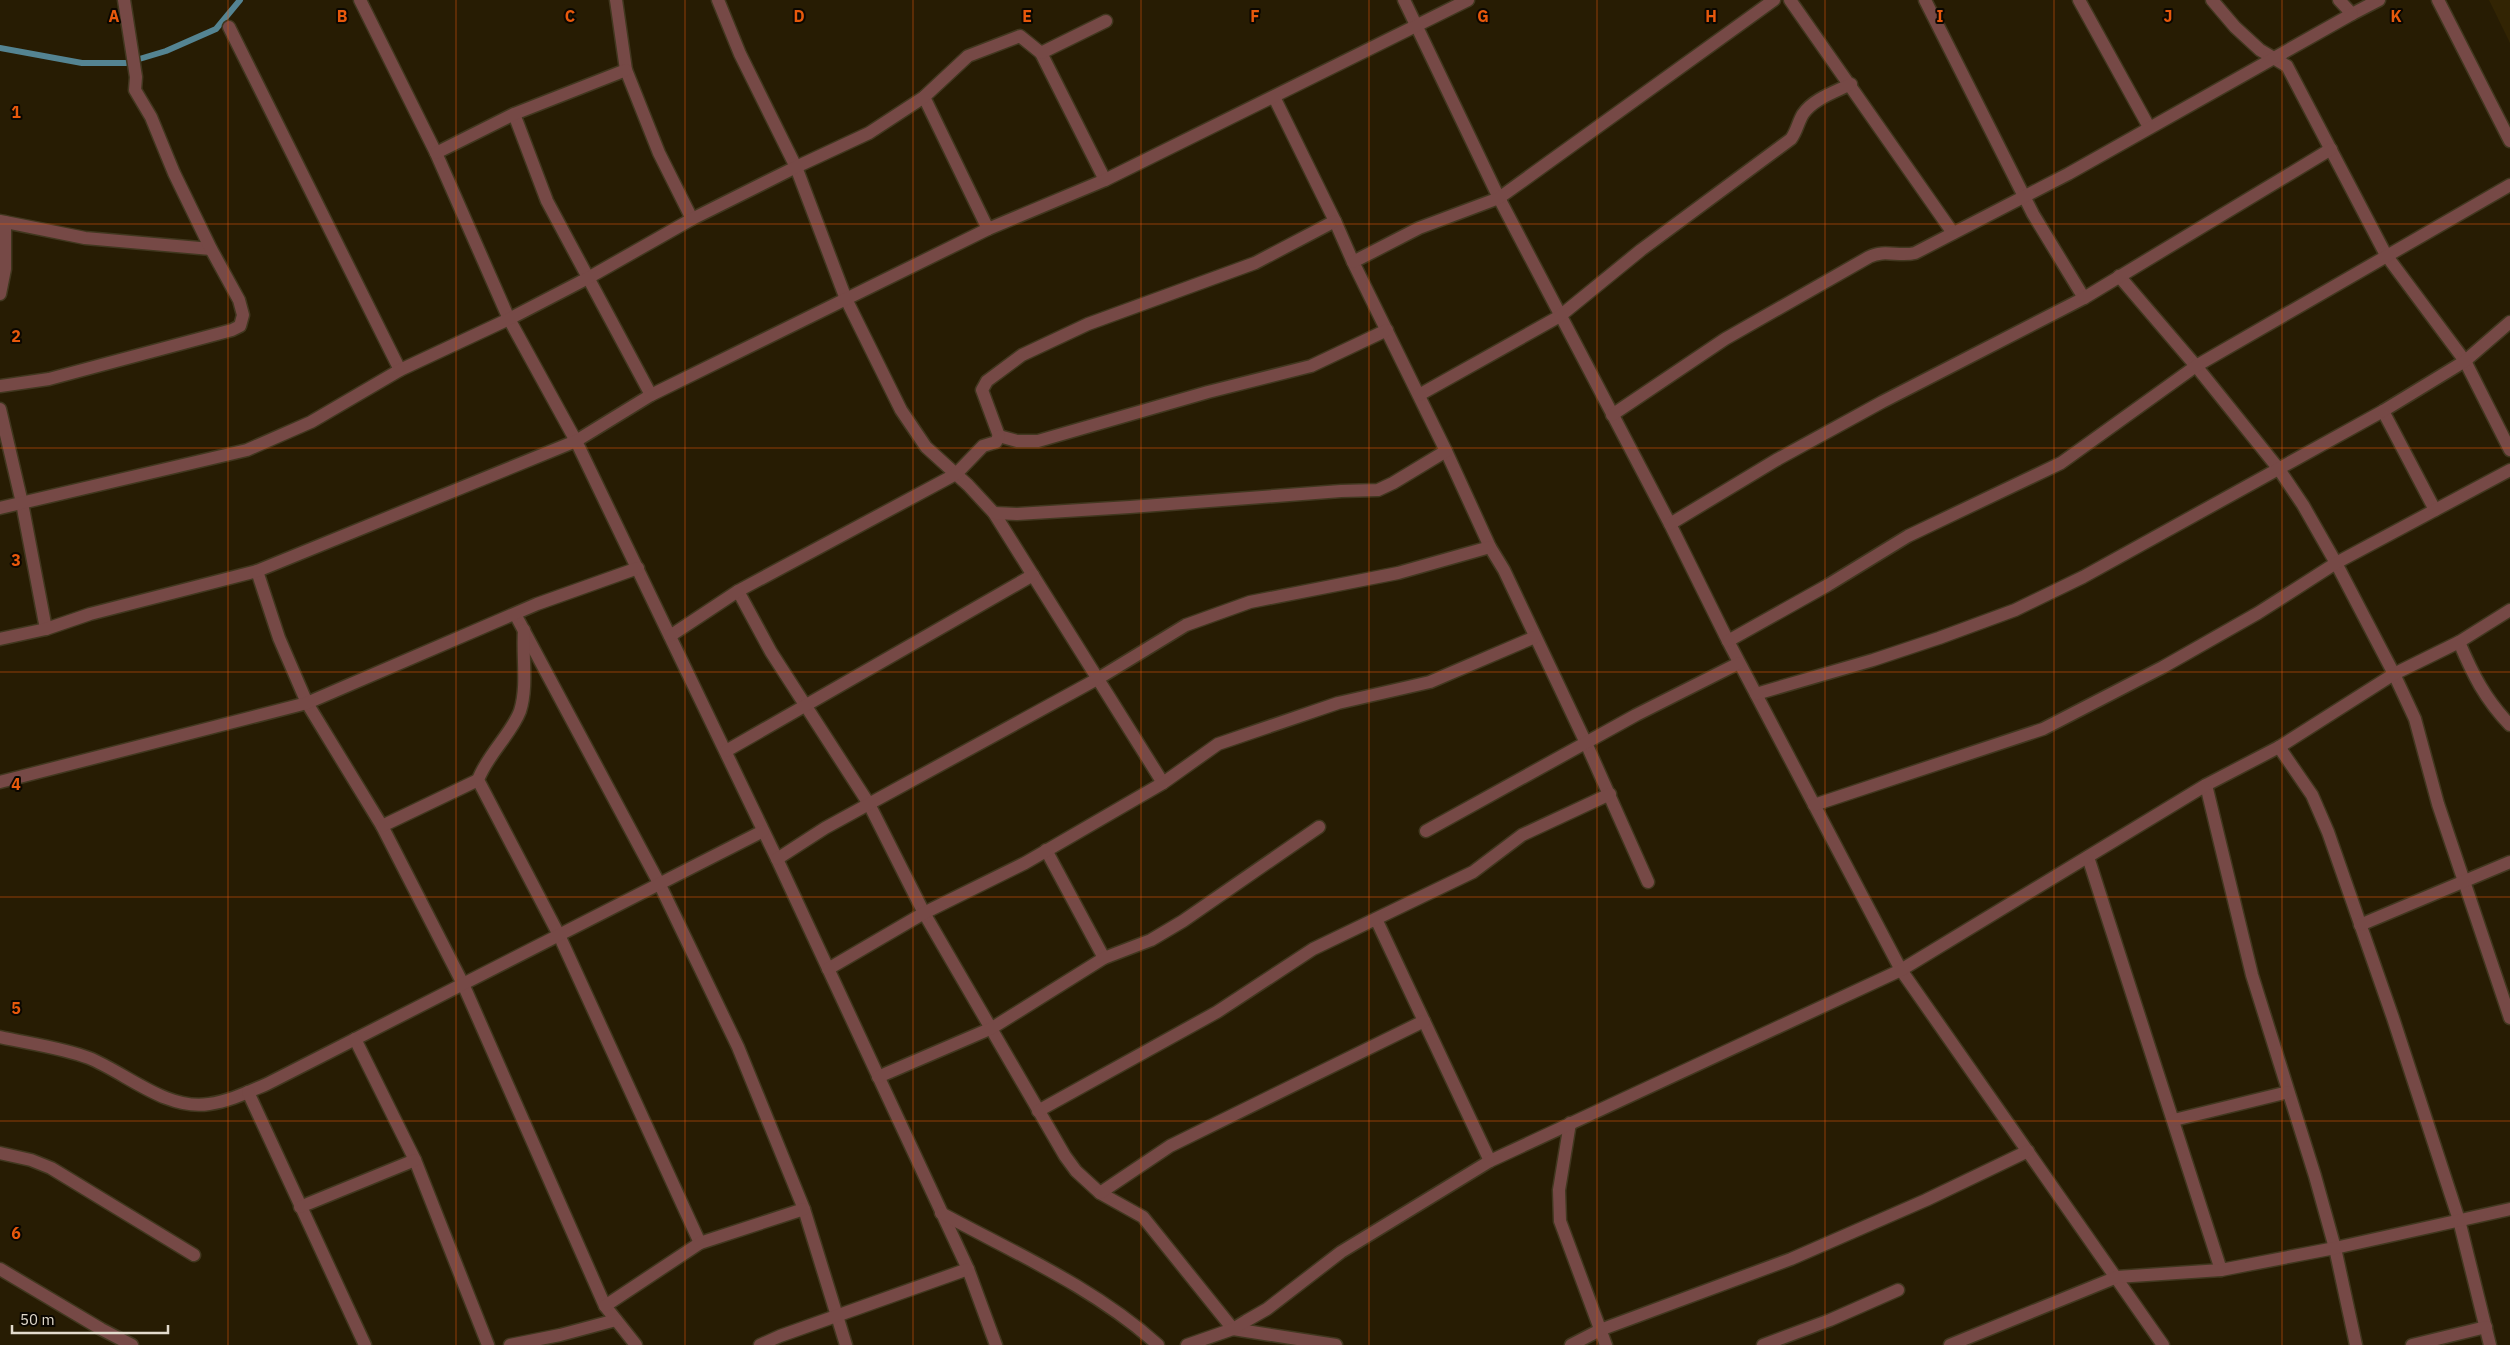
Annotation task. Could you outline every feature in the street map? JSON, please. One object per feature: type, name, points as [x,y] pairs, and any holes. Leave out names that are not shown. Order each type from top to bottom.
[{"type":"street","points":[[0,386],[49,379],[232,330],[240,326],[243,315],[239,300],[211,249],[174,173],[151,117],[135,90],[136,77],[124,0]]},
{"type":"street","points":[[360,0],[436,153],[509,319],[576,441],[726,751],[941,1214],[968,1268],[996,1345]]},
{"type":"street","points":[[616,0],[626,70],[659,153],[692,219]]},
{"type":"street","points":[[718,0],[740,54],[796,167],[846,299],[901,410],[926,447],[956,474],[994,513],[1163,783]]},
{"type":"street","points":[[1404,0],[1499,198],[1901,970],[2163,1345]]},
{"type":"street","points":[[0,639],[46,629],[90,614],[257,571],[576,441],[651,395],[988,229],[1105,180],[1468,0]]},
{"type":"street","points":[[1352,262],[1419,228],[1499,198],[1774,0]]},
{"type":"street","points":[[1790,0],[1953,233]]},
{"type":"street","points":[[1925,0],[2024,197],[2084,298]]},
{"type":"street","points":[[2079,0],[2149,127]]},
{"type":"street","points":[[2212,0],[2235,27],[2260,50],[2288,66],[2386,255],[2465,361],[2510,450]]},
{"type":"street","points":[[2339,0],[2352,14]]},
{"type":"street","points":[[1612,415],[1725,338],[1869,257],[1878,253],[1899,256],[1915,253],[2024,197],[2273,57],[2379,0]]},
{"type":"street","points":[[2438,0],[2510,140]]},
{"type":"street","points":[[1041,53],[1106,21]]},
{"type":"street","points":[[229,27],[400,370]]},
{"type":"street","points":[[0,508],[247,450],[311,422],[400,370],[509,319],[588,278],[692,219],[869,133],[924,97],[968,56],[1020,36],[1041,53],[1105,180]]},
{"type":"street","points":[[436,153],[514,114],[626,70]]},
{"type":"street","points":[[1418,395],[1560,316],[1642,250],[1791,139],[1804,112],[1812,105],[1850,84]]},
{"type":"street","points":[[924,97],[988,229]]},
{"type":"street","points":[[1274,97],[1335,221],[1352,262],[1446,451],[1490,547],[1504,570],[1610,794],[1648,882]]},
{"type":"street","points":[[514,114],[547,201],[651,395]]},
{"type":"street","points":[[1670,524],[1787,454],[1882,402],[2084,298],[2331,149]]},
{"type":"street","points":[[1728,641],[1828,585],[1908,536],[2061,463],[2196,366],[2510,185]]},
{"type":"street","points":[[670,636],[738,591],[956,474],[983,446],[989,442],[996,442],[999,436],[982,390],[987,381],[1022,355],[1088,324],[1255,263],[1335,221]]},
{"type":"street","points":[[0,294],[5,269],[2,222],[85,238],[211,249]]},
{"type":"street","points":[[2119,276],[2196,366],[2278,468],[2303,505],[2394,674],[2415,720],[2438,804],[2505,990],[2510,1018]]},
{"type":"street","points":[[1756,694],[1873,660],[2014,610],[2083,577],[2383,411],[2465,361],[2510,322]]},
{"type":"street","points":[[999,436],[1017,441],[1038,441],[1208,392],[1311,366],[1387,330]]},
{"type":"street","points":[[0,409],[22,503],[46,629]]},
{"type":"street","points":[[2383,411],[2435,510]]},
{"type":"street","points":[[994,513],[1017,514],[1341,490],[1378,490],[1446,451]]},
{"type":"street","points":[[1814,805],[2043,729],[2163,667],[2336,564],[2510,470]]},
{"type":"street","points":[[777,859],[825,828],[1099,678],[1186,625],[1250,602],[1398,573],[1490,547]]},
{"type":"street","points":[[0,782],[306,703],[516,614],[638,568]]},
{"type":"street","points":[[257,571],[279,638],[306,703],[382,826],[463,984],[605,1306],[636,1345]]},
{"type":"street","points":[[726,751],[1033,574]]},
{"type":"street","points":[[738,591],[771,652],[869,804],[924,913],[1065,1156],[1076,1171],[1100,1193],[1143,1217],[1233,1329],[1336,1345]]},
{"type":"street","points":[[1187,1345],[1233,1329],[1267,1309],[1340,1252],[1490,1161],[1901,970],[2206,785],[2279,748],[2394,674],[2459,642],[2510,610]]},
{"type":"street","points":[[516,614],[659,883],[738,1048],[804,1209],[846,1345]]},
{"type":"street","points":[[382,826],[478,780],[482,768],[520,711],[524,676],[524,630]]},
{"type":"street","points":[[828,969],[924,913],[1046,850],[1163,783],[1218,744],[1338,703],[1430,682],[1535,637]]},
{"type":"street","points":[[2459,642],[2472,674],[2490,704],[2510,725]]},
{"type":"street","points":[[1426,831],[1586,743],[1740,663]]},
{"type":"street","points":[[2279,748],[2312,795],[2321,813],[2459,1220],[2490,1345]]},
{"type":"street","points":[[478,780],[559,935],[700,1243]]},
{"type":"street","points":[[2206,785],[2252,975],[2316,1176],[2335,1248],[2356,1345]]},
{"type":"street","points":[[1038,1110],[1217,1012],[1313,950],[1473,872],[1522,836],[1610,794]]},
{"type":"street","points":[[878,1077],[992,1028],[1104,958],[1151,940],[1320,827]]},
{"type":"street","points":[[0,1037],[89,1058],[160,1095],[190,1104],[208,1104],[231,1099],[355,1039],[763,831]]},
{"type":"street","points":[[1046,850],[1104,958]]},
{"type":"street","points":[[2088,857],[2221,1270]]},
{"type":"street","points":[[2360,925],[2510,862]]},
{"type":"street","points":[[1376,919],[1490,1161]]},
{"type":"street","points":[[1100,1193],[1170,1146],[1424,1021]]},
{"type":"street","points":[[355,1039],[415,1160],[488,1345]]},
{"type":"street","points":[[248,1092],[365,1345]]},
{"type":"street","points":[[2174,1120],[2288,1092]]},
{"type":"street","points":[[1570,1123],[1560,1190],[1560,1221],[1606,1345]]},
{"type":"street","points":[[1572,1345],[1600,1330],[1791,1260],[1926,1200],[2028,1151]]},
{"type":"street","points":[[0,1153],[31,1160],[51,1168],[194,1255]]},
{"type":"street","points":[[300,1207],[415,1160]]},
{"type":"street","points":[[605,1306],[700,1243],[804,1209]]},
{"type":"street","points":[[1950,1345],[2117,1277],[2221,1270],[2335,1248],[2510,1209]]},
{"type":"street","points":[[941,1214],[1086,1292],[1137,1326],[1158,1345]]},
{"type":"street","points":[[760,1345],[968,1268]]},
{"type":"street","points":[[0,1269],[101,1329],[132,1345]]},
{"type":"street","points":[[1763,1345],[1830,1320],[1898,1290]]},
{"type":"street","points":[[510,1345],[560,1336],[616,1320]]},
{"type":"street","points":[[2412,1345],[2486,1327]]},
{"type":"shaded area","points":[[2489,0],[2510,0],[2510,43]]},
{"type":"waterway","points":[[0,48],[82,63],[126,63],[166,51],[216,29],[240,0]]}]
